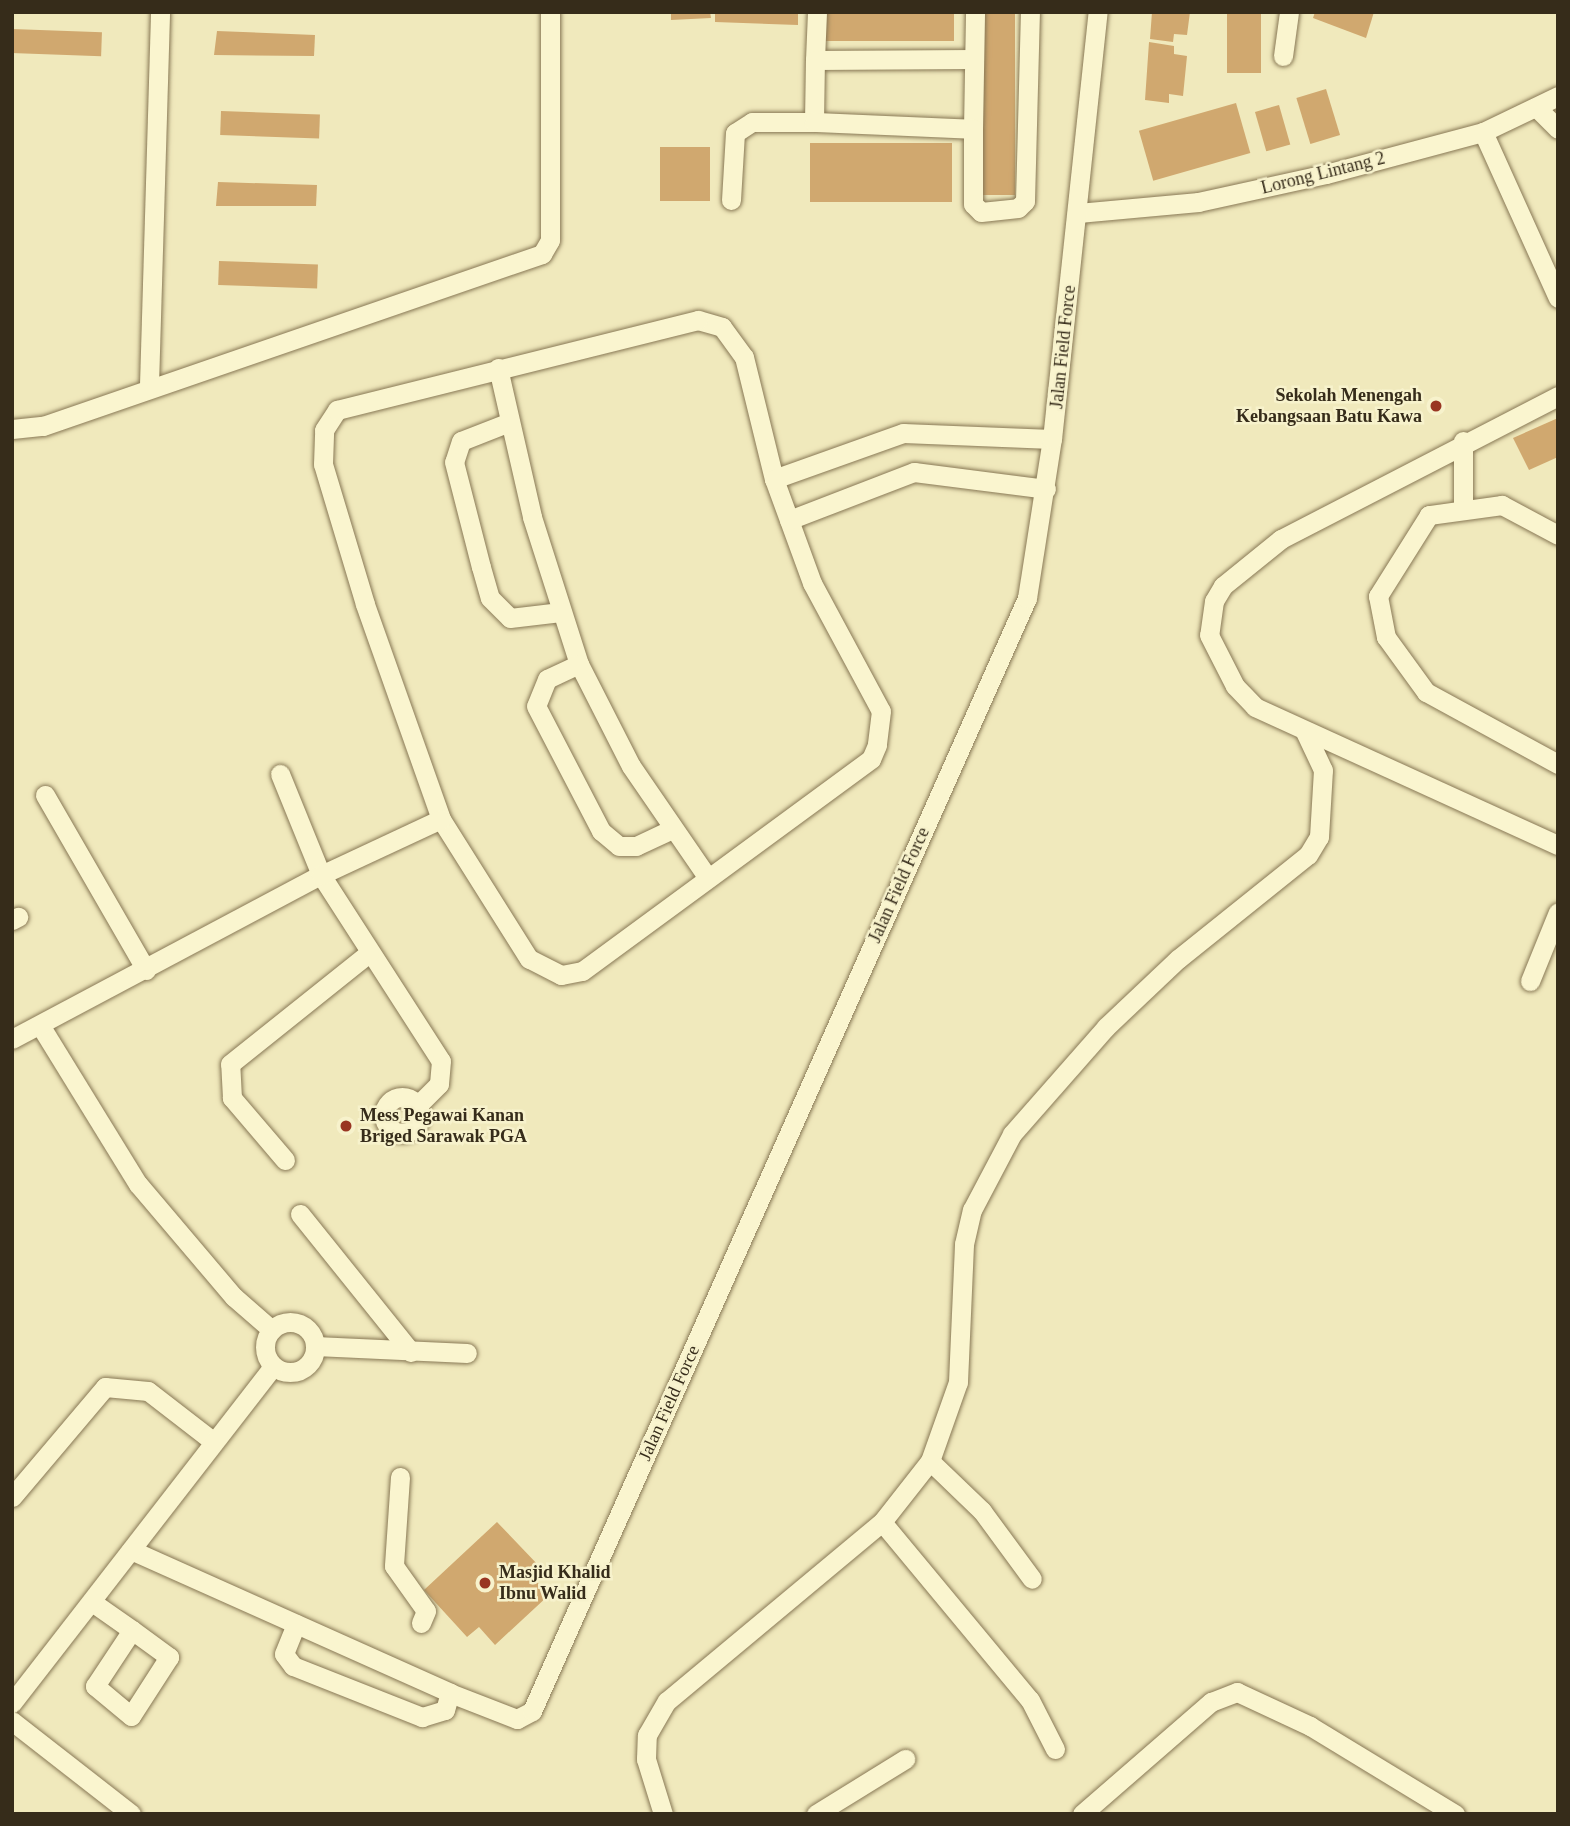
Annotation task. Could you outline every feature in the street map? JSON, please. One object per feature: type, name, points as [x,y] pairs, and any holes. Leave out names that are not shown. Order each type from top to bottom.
[{"type":"street","points":[[149,385],[160,12]]},
{"type":"street","points":[[12,429],[43,426],[149,385],[542,254],[551,240],[550,12]]},
{"type":"street","points":[[814,122],[817,12]]},
{"type":"street","points":[[975,12],[973,204],[981,212],[1018,208],[1025,201],[1030,12]]},
{"type":"street","name":"Jalan Field Force","points":[[450,1693],[517,1719],[532,1711],[1027,598],[1046,489],[1098,12]]},
{"type":"street","points":[[1283,56],[1289,12]]},
{"type":"street","points":[[815,60],[973,59]]},
{"type":"street","name":"Lorong Lintang 2","points":[[1078,213],[1198,202],[1483,132],[1538,109],[1558,96]]},
{"type":"street","points":[[1538,109],[1558,129]]},
{"type":"street","points":[[731,200],[735,133],[752,122],[973,129]]},
{"type":"street","points":[[1483,132],[1558,298]]},
{"type":"street","points":[[698,320],[722,327],[744,357],[774,479],[836,636],[881,711],[877,745],[871,759],[582,971],[561,975],[528,959],[440,819],[361,591],[323,464],[324,430],[337,410],[498,368],[698,320]]},
{"type":"street","points":[[498,368],[507,423],[579,664],[670,830],[708,878]]},
{"type":"street","points":[[1558,396],[1463,440],[1281,539],[1237,570],[1214,601],[1209,635],[1235,686],[1255,707],[1558,845]]},
{"type":"street","points":[[507,423],[461,441],[454,461],[489,598],[510,618],[561,611]]},
{"type":"street","points":[[774,479],[903,433],[1052,439]]},
{"type":"street","points":[[1463,440],[1463,508]]},
{"type":"street","points":[[789,520],[914,472],[1046,489]]},
{"type":"street","points":[[1558,535],[1502,505],[1463,508],[1429,515],[1378,596],[1386,637],[1426,692],[1558,764]]},
{"type":"street","points":[[579,664],[547,680],[536,706],[601,831],[618,846],[636,846],[670,830]]},
{"type":"street","points":[[663,1814],[646,1759],[647,1735],[667,1702],[883,1522],[930,1461],[958,1382],[964,1244],[985,1177],[1012,1134],[1106,1027],[1308,855],[1319,837],[1323,770],[1305,732]]},
{"type":"street","points":[[280,774],[321,874],[369,953],[441,1061],[439,1084],[418,1105]]},
{"type":"street","points":[[45,795],[146,970]]},
{"type":"street","points":[[12,1038],[146,970],[321,874],[440,819]]},
{"type":"street","points":[[1530,981],[1558,912]]},
{"type":"street","points":[[285,1160],[232,1098],[230,1064],[369,953]]},
{"type":"street","points":[[40,1024],[138,1184],[234,1297],[271,1330]]},
{"type":"street","points":[[300,1214],[411,1352]]},
{"type":"street","points":[[271,1330],[299,1324],[316,1346],[467,1353]]},
{"type":"street","points":[[271,1330],[265,1348],[273,1366]]},
{"type":"street","points":[[273,1366],[301,1370],[316,1346]]},
{"type":"street","points":[[12,1703],[273,1366]]},
{"type":"street","points":[[12,1497],[105,1387],[148,1391],[214,1442]]},
{"type":"street","points":[[930,1461],[982,1511],[1031,1579]]},
{"type":"street","points":[[400,1477],[394,1566],[426,1611],[421,1623]]},
{"type":"street","points":[[883,1522],[1030,1700],[1055,1749]]},
{"type":"street","points":[[131,1550],[450,1693],[445,1710],[422,1717],[293,1666],[284,1654],[296,1624]]},
{"type":"street","points":[[92,1602],[132,1630]]},
{"type":"street","points":[[1083,1814],[1226,1693],[1310,1726],[1455,1814]]},
{"type":"street","points":[[12,1721],[131,1814]]},
{"type":"street","points":[[816,1814],[905,1759]]},
{"type":"building","points":[[671,12],[710,12],[711,18],[671,20]]},
{"type":"building","points":[[715,12],[798,12],[798,25],[715,22]]},
{"type":"building","points":[[824,12],[954,12],[954,41],[824,41]]},
{"type":"building","points":[[983,12],[1015,12],[1015,195],[983,195]]},
{"type":"building","points":[[1152,12],[1190,12],[1187,35],[1174,34],[1173,42],[1150,39]]},
{"type":"building","points":[[1227,12],[1261,12],[1261,73],[1227,73]]},
{"type":"building","points":[[1315,12],[1374,12],[1366,38],[1313,18]]},
{"type":"building","points":[[12,29],[102,32],[101,56],[12,53]]},
{"type":"building","points":[[217,31],[315,35],[314,56],[214,55]]},
{"type":"building","points":[[1149,42],[1174,46],[1174,54],[1187,56],[1183,96],[1169,94],[1169,103],[1145,100]]},
{"type":"building","points":[[1326,89],[1340,135],[1310,144],[1296,98]]},
{"type":"building","points":[[1236,103],[1250,153],[1153,181],[1139,131]]},
{"type":"building","points":[[1279,105],[1290,144],[1266,151],[1255,112]]},
{"type":"building","points":[[221,111],[320,114],[319,138],[220,135]]},
{"type":"building","points":[[810,143],[952,143],[952,202],[810,202]]},
{"type":"building","points":[[660,147],[710,147],[710,201],[660,201]]},
{"type":"building","points":[[218,182],[317,185],[316,206],[216,206]]},
{"type":"building","points":[[219,261],[318,264],[317,288],[218,285]]},
{"type":"building","points":[[1558,418],[1558,457],[1529,470],[1513,438]]},
{"type":"building","name":"Masjid Khalid Ibnu Walid","points":[[497,1522],[540,1567],[531,1575],[549,1595],[495,1645],[479,1627],[467,1637],[424,1590]]},
{"type":"place","name":"Sekolah Menengah Kebangsaan Batu Kawa","points":[[1436,406]]},
{"type":"place","name":"Mess Pegawai Kanan Briged Sarawak PGA","points":[[346,1126]]},
{"type":"place","name":"Masjid Khalid Ibnu Walid","points":[[485,1583]]}]
